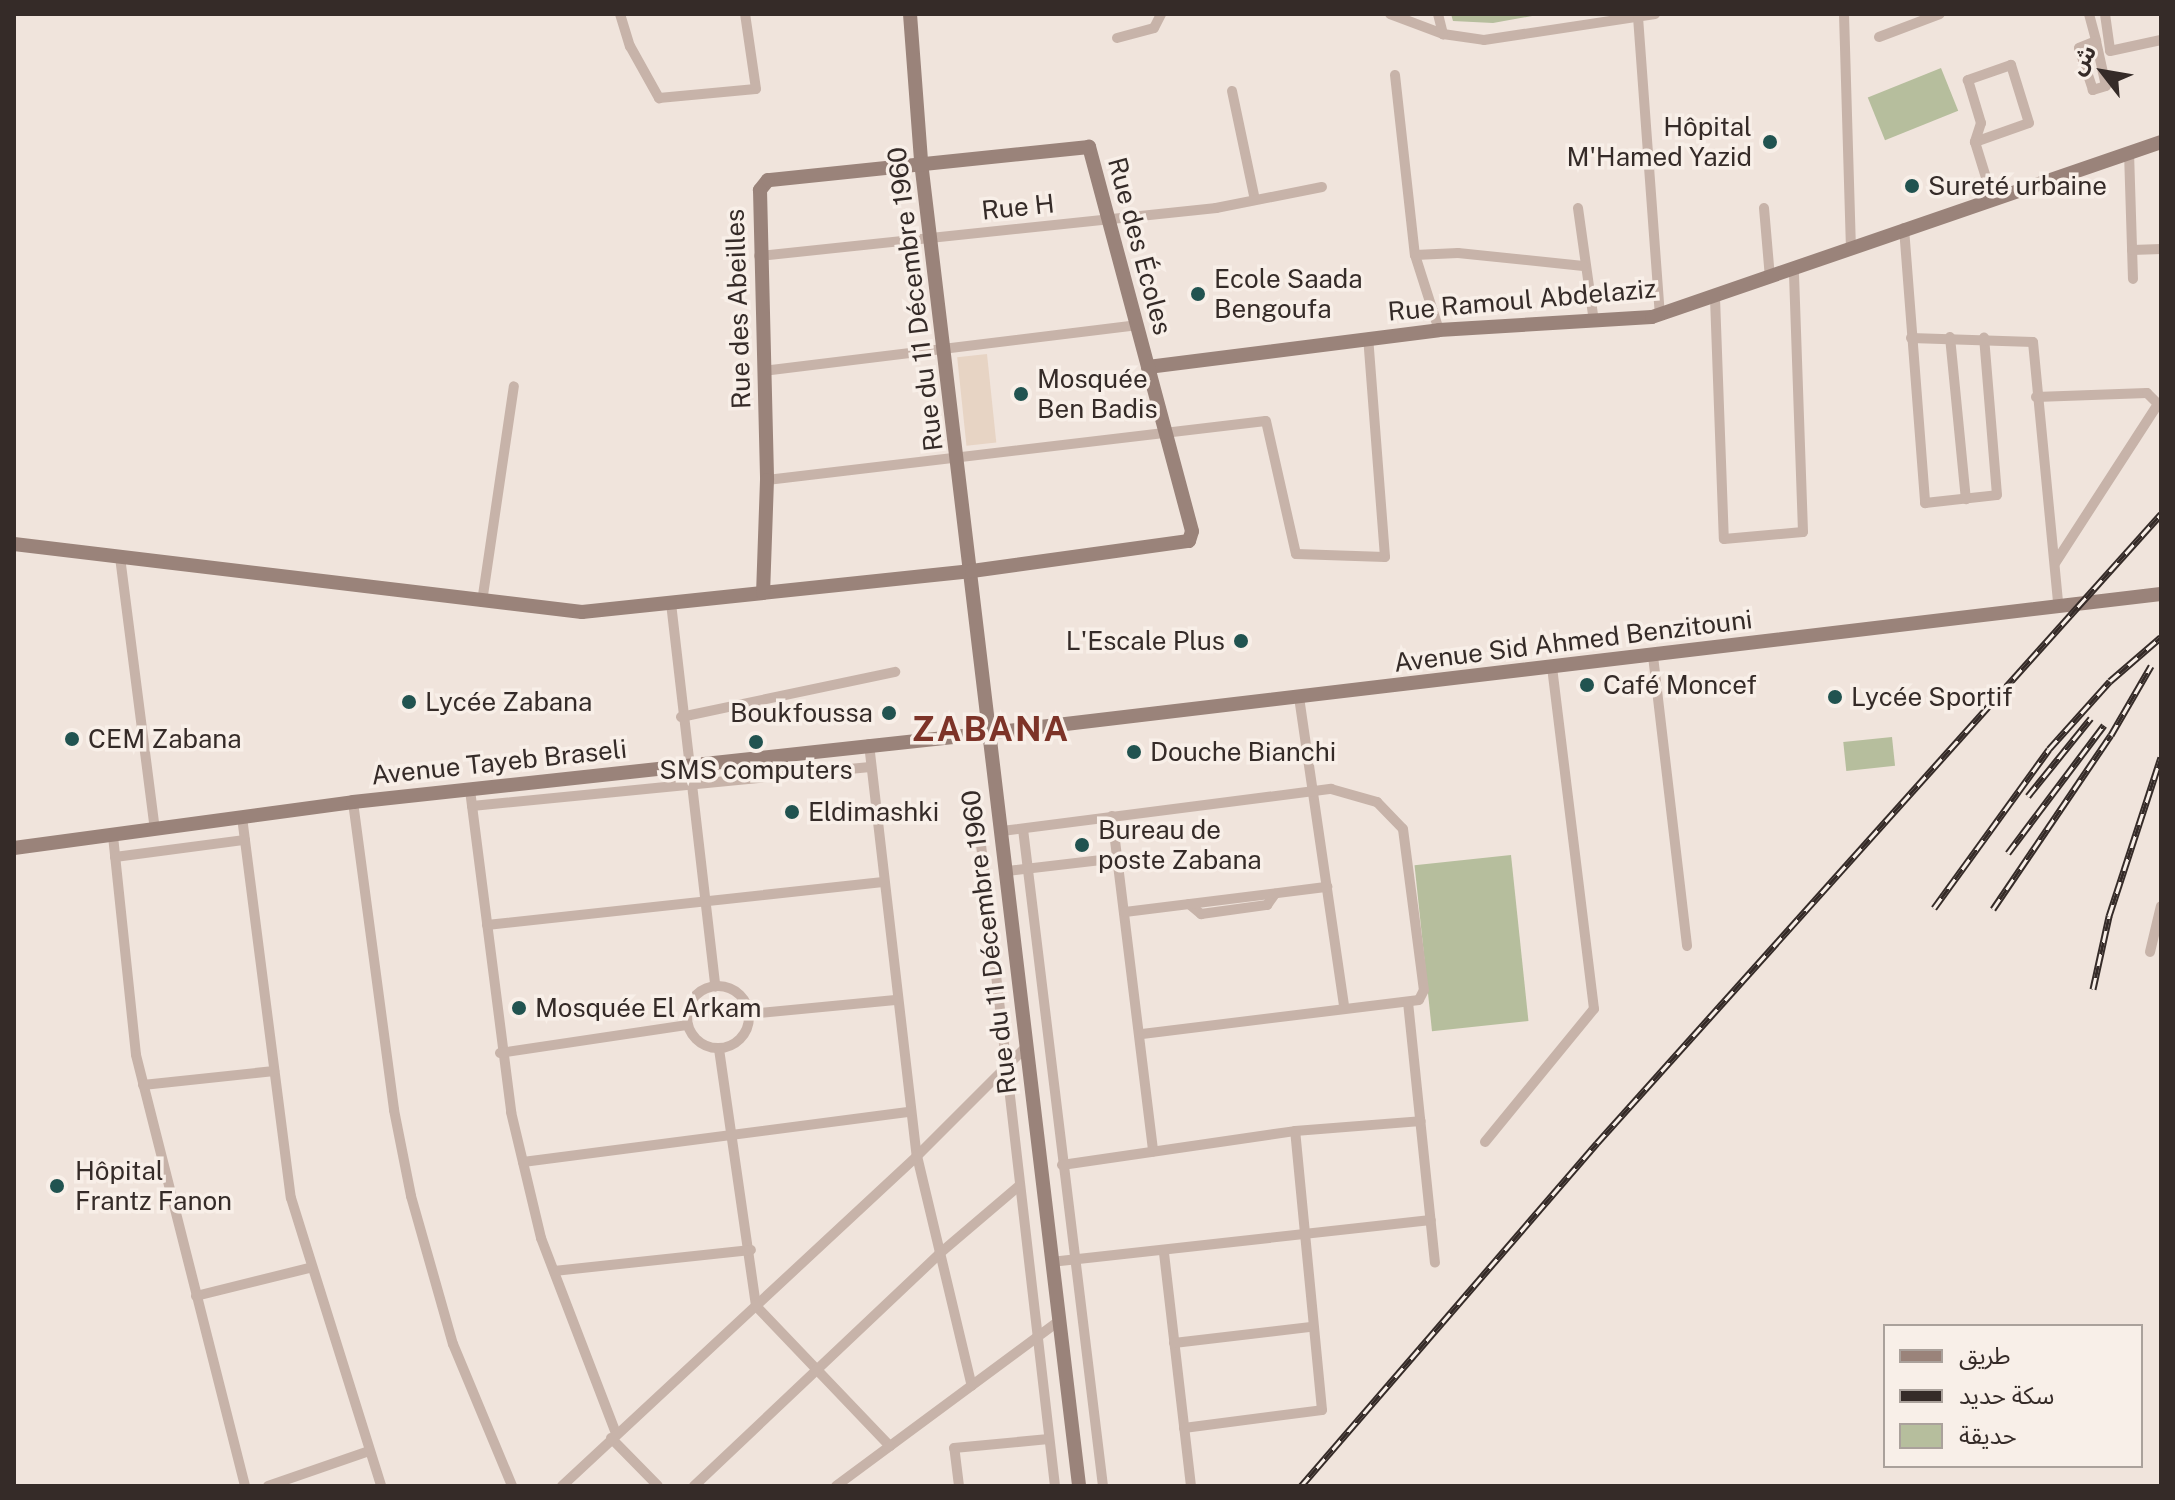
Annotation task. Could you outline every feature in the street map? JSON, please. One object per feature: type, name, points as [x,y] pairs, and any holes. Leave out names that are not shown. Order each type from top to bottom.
[{"type":"main road","name":"Rue du 11 Décembre 1960","points":[[901,14],[915,59]]},
{"type":"main road","name":"Rue du 11 Décembre 1960","points":[[910,14],[921,162],[947,352],[1025,1048],[1079,1486]]},
{"type":"main road","name":"Rue du 11 Décembre 1960","points":[[915,59],[918,14]]},
{"type":"main road","name":"Rue Ramoul Abdelaziz","points":[[1148,367],[1439,330],[1594,322],[1660,315],[1794,271],[1904,228],[2161,142]]},
{"type":"main road","name":"Rue des Écoles","points":[[921,162],[1089,147],[1192,531],[1189,541],[972,571]]},
{"type":"main road","name":"Rue des Abeilles","points":[[763,593],[767,480],[757,199],[768,180],[921,162]]},
{"type":"main road","points":[[14,544],[582,612],[972,571]]},
{"type":"main road","name":"Avenue Sid Ahmed Benzitouni","points":[[990,733],[2161,594]]},
{"type":"main road","name":"Avenue Tayeb Braseli","points":[[14,848],[353,802],[471,798],[687,766],[990,733]]},
{"type":"street","points":[[620,14],[630,46],[659,98],[756,89],[745,14]]},
{"type":"street","points":[[1117,38],[1154,28],[1161,14]]},
{"type":"street","points":[[1390,14],[1443,34],[1484,40],[1655,14]]},
{"type":"street","points":[[1438,14],[1443,34]]},
{"type":"street","points":[[1844,14],[1851,248]]},
{"type":"street","points":[[1879,37],[1940,14]]},
{"type":"street","points":[[2089,14],[2096,41]]},
{"type":"street","points":[[2105,14],[2110,51],[2161,40]]},
{"type":"street","points":[[1638,17],[1660,315]]},
{"type":"street","points":[[1975,142],[2029,123],[2011,65],[1968,80],[1981,123],[1975,142],[1993,200]]},
{"type":"street","points":[[1395,75],[1415,255],[1439,330]]},
{"type":"street","points":[[1232,91],[1255,200]]},
{"type":"street","points":[[2129,152],[2133,279]]},
{"type":"street","name":"Rue H","points":[[759,256],[1108,221],[1322,187]]},
{"type":"street","points":[[1578,208],[1583,266],[1594,322]]},
{"type":"street","points":[[1764,208],[1770,278]]},
{"type":"street","points":[[1904,228],[1925,503],[1997,495],[1984,338]]},
{"type":"street","points":[[2132,250],[2161,249]]},
{"type":"street","points":[[1415,255],[1458,253],[1583,266]]},
{"type":"street","points":[[1715,298],[1724,539],[1803,532],[1794,271]]},
{"type":"street","points":[[763,371],[947,352],[1136,325]]},
{"type":"street","points":[[1950,337],[1966,499]]},
{"type":"street","points":[[767,480],[1266,421],[1296,554],[1385,557],[1368,338]]},
{"type":"street","points":[[1911,338],[2033,342],[2058,604]]},
{"type":"street","points":[[482,602],[514,386]]},
{"type":"street","points":[[2036,397],[2147,393],[2158,404],[2055,563]]},
{"type":"street","points":[[120,557],[155,830]]},
{"type":"street","points":[[671,603],[681,717],[715,986]]},
{"type":"street","points":[[1653,656],[1687,946]]},
{"type":"street","points":[[1485,1142],[1594,1009],[1552,666]]},
{"type":"street","points":[[681,717],[895,672]]},
{"type":"street","points":[[1299,697],[1344,1007]]},
{"type":"street","points":[[869,744],[881,882],[917,1156],[972,1386]]},
{"type":"street","points":[[658,1486],[614,1436],[554,1271],[523,1162],[500,1053],[471,798],[690,788],[870,767]]},
{"type":"street","points":[[1002,831],[1341,789],[1362,795],[1384,807],[1403,829],[1424,990],[1419,1000],[1142,1034]]},
{"type":"street","points":[[353,802],[394,1110],[411,1196],[453,1344],[512,1486]]},
{"type":"street","points":[[1112,816],[1142,1034],[1153,1152]]},
{"type":"street","points":[[242,817],[283,1154],[309,1268],[381,1486]]},
{"type":"street","points":[[1023,829],[1103,1486]]},
{"type":"street","points":[[113,836],[128,1001],[143,1085],[245,1486]]},
{"type":"street","points":[[980,836],[1055,1486]]},
{"type":"street","points":[[115,857],[245,840]]},
{"type":"street","points":[[1007,871],[1118,858]]},
{"type":"street","points":[[487,925],[704,898],[881,882]]},
{"type":"street","points":[[1125,912],[1327,887]]},
{"type":"street","points":[[2150,952],[2161,906]]},
{"type":"street","points":[[715,986],[734,990],[749,1014],[742,1038],[719,1049],[700,1042],[688,1025],[696,996],[715,986]]},
{"type":"street","points":[[749,1014],[895,1000]]},
{"type":"street","points":[[1408,1002],[1435,1263]]},
{"type":"street","points":[[500,1053],[688,1025]]},
{"type":"street","points":[[562,1486],[917,1156],[1005,1072],[1025,1048]]},
{"type":"street","points":[[719,1049],[751,1250],[756,1306],[816,1374],[890,1446]]},
{"type":"street","points":[[143,1085],[274,1071]]},
{"type":"street","points":[[523,1162],[910,1112]]},
{"type":"street","points":[[1062,1165],[1295,1131],[1421,1121]]},
{"type":"street","points":[[1184,1428],[1322,1410],[1311,1327],[1295,1131]]},
{"type":"street","points":[[694,1486],[816,1374],[939,1254],[1020,1185]]},
{"type":"street","points":[[1051,1262],[1164,1253],[1431,1220]]},
{"type":"street","points":[[554,1271],[751,1250]]},
{"type":"street","points":[[1164,1253],[1191,1486]]},
{"type":"street","points":[[196,1296],[309,1268]]},
{"type":"street","points":[[836,1486],[1058,1322]]},
{"type":"street","points":[[1174,1343],[1311,1327]]},
{"type":"street","points":[[959,1486],[954,1448],[1049,1439]]},
{"type":"street","points":[[268,1486],[369,1451]]},
{"type":"green space","points":[[1451,14],[1543,14],[1493,23],[1453,21]]},
{"type":"green space","points":[[1941,68],[1958,111],[1885,140],[1868,98]]},
{"type":"green space","points":[[1892,737],[1895,766],[1846,771],[1843,742]]},
{"type":"green space","points":[[1511,855],[1528,1021],[1432,1031],[1415,865]]},
{"type":"shaded area","points":[[987,354],[996,443],[966,446],[957,357]]},
{"type":"railway","points":[[1301,1486],[1597,1143],[2161,514]]},
{"type":"railway","points":[[1934,908],[2049,749],[2110,681],[2161,637]]},
{"type":"railway","points":[[1993,909],[2111,735],[2151,666]]},
{"type":"railway","points":[[2028,796],[2091,718]]},
{"type":"railway","points":[[2008,853],[2104,725]]},
{"type":"railway","points":[[2093,989],[2109,916],[2161,757]]},
{"type":"place","name":"Hôpital M'Hamed Yazid","points":[[1770,142]]},
{"type":"place","name":"Sureté urbaine","points":[[1912,186]]},
{"type":"place","name":"Ecole Saada Bengoufa","points":[[1198,294]]},
{"type":"place","name":"Mosquée Ben Badis","points":[[1021,394]]},
{"type":"place","name":"L'Escale Plus","points":[[1241,641]]},
{"type":"place","name":"Café Moncef","points":[[1587,685]]},
{"type":"place","name":"Lycée Sportif","points":[[1835,697]]},
{"type":"place","name":"Lycée Zabana","points":[[409,702]]},
{"type":"place","name":"Boukfoussa","points":[[889,713]]},
{"type":"place","name":"CEM Zabana","points":[[72,739]]},
{"type":"place","name":"SMS computers","points":[[756,742]]},
{"type":"place","name":"Douche Bianchi","points":[[1134,752]]},
{"type":"place","name":"Eldimashki","points":[[792,812]]},
{"type":"place","name":"Bureau de poste Zabana","points":[[1082,845]]},
{"type":"place","name":"Mosquée El Arkam","points":[[519,1008]]},
{"type":"place","name":"Hôpital Frantz Fanon","points":[[57,1186]]},
{"type":"district","name":"ZABANA","points":[[991,730]]}]
